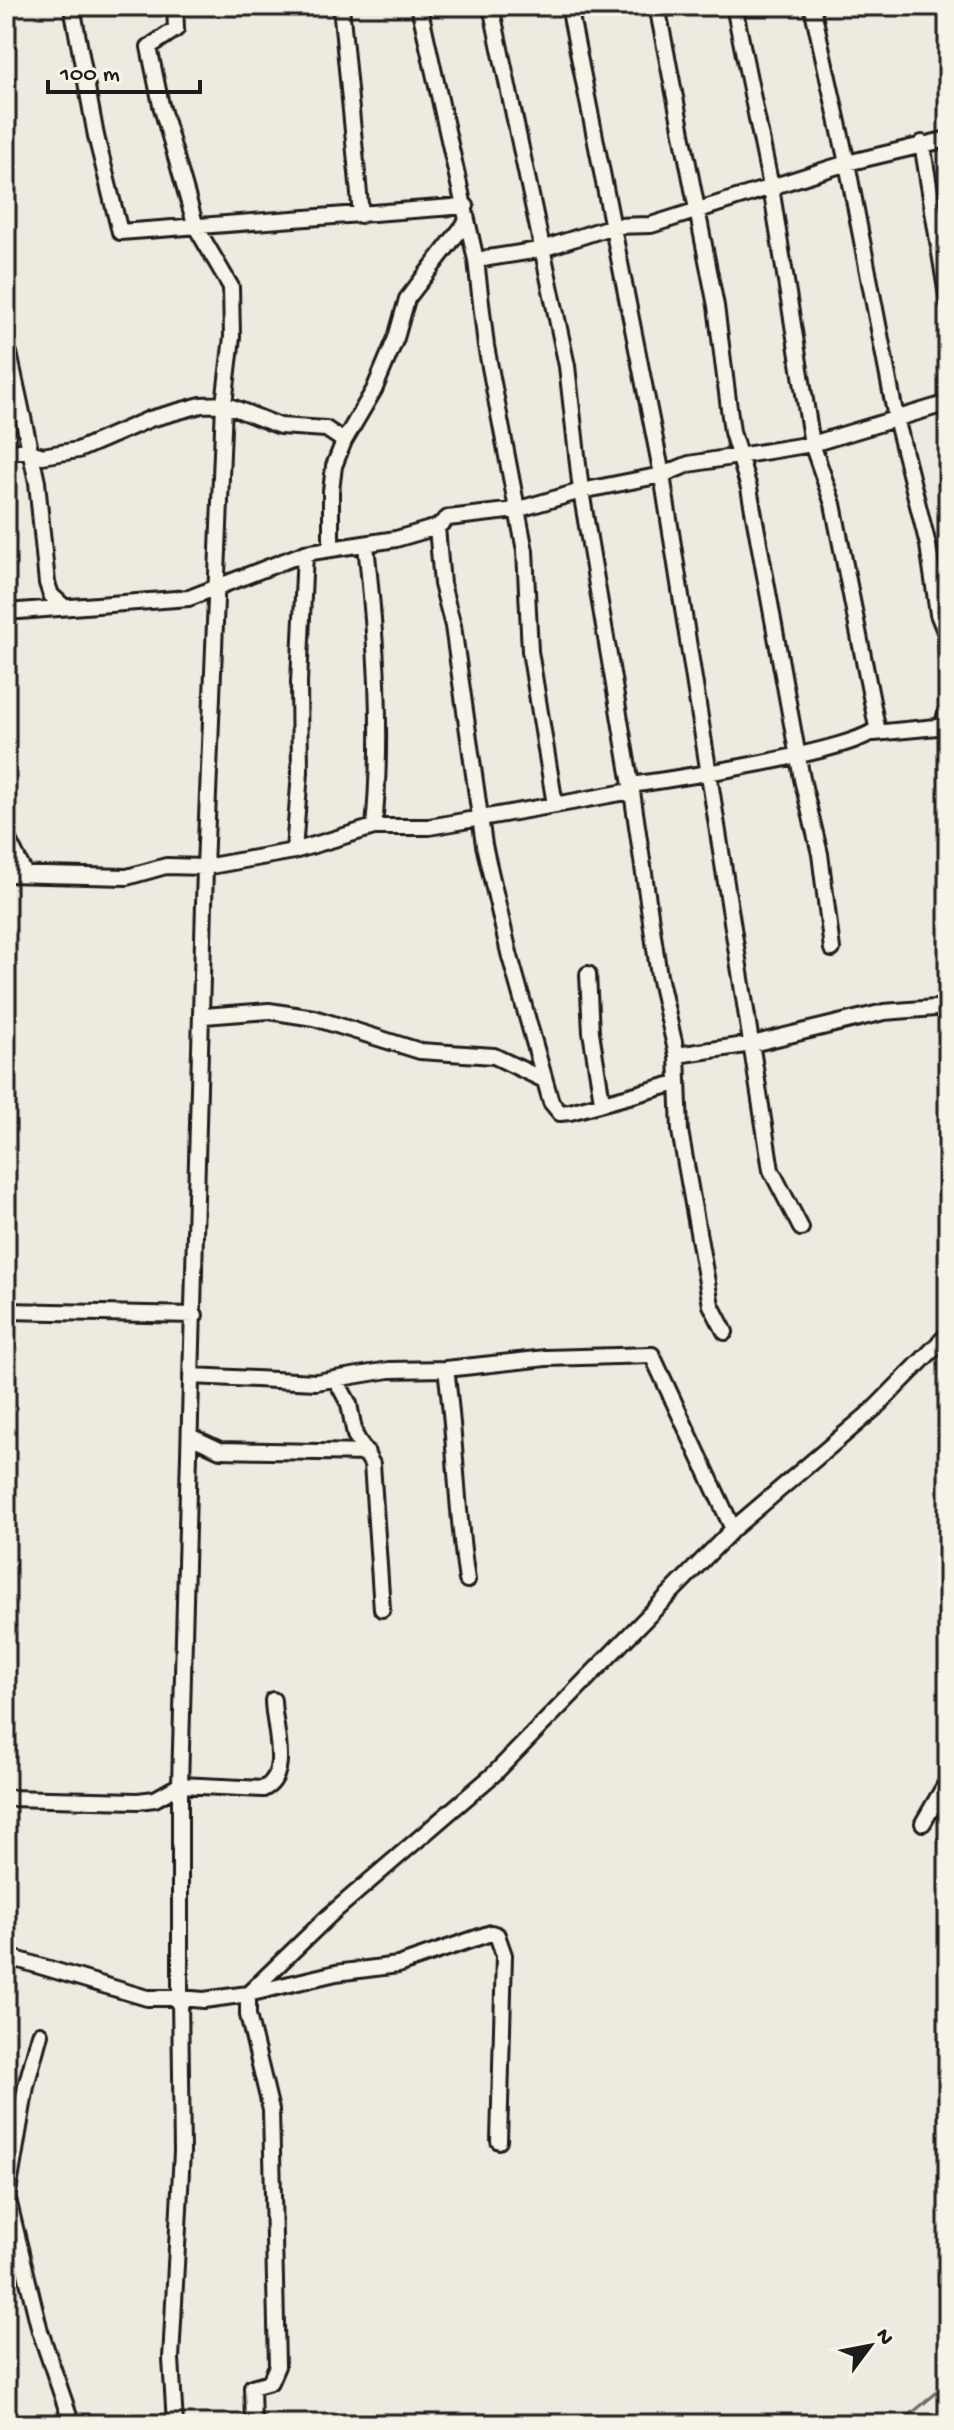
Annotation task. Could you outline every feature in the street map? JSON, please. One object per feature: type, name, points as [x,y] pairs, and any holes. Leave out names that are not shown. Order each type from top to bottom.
[{"type":"street","points":[[72,6],[96,136],[120,232],[361,215],[467,214]]},
{"type":"street","points":[[175,6],[176,29],[149,47],[161,105],[196,227],[231,287],[232,337],[224,404],[205,867],[204,1016],[180,1785],[182,2152],[171,2359],[175,2424]]},
{"type":"street","points":[[341,6],[361,215]]},
{"type":"street","points":[[419,6],[476,260],[486,346],[503,421],[525,551],[530,651],[555,805]]},
{"type":"street","points":[[491,6],[539,250],[567,366],[581,491],[659,976],[677,1055],[680,1131],[711,1305],[725,1332]]},
{"type":"street","points":[[569,6],[662,475],[711,773],[727,908],[771,1170],[801,1228]]},
{"type":"street","points":[[657,6],[716,306],[737,455],[749,488],[798,754],[820,854],[832,949]]},
{"type":"street","points":[[734,6],[771,187],[812,444],[833,504],[877,727],[874,733]]},
{"type":"street","points":[[812,6],[847,163],[896,418],[928,545],[938,614],[946,634],[948,690]]},
{"type":"street","points":[[476,260],[539,250],[613,226],[651,225],[695,208],[847,163],[948,139]]},
{"type":"street","points":[[922,143],[948,302]]},
{"type":"street","points":[[331,548],[334,466],[344,441],[374,390],[396,338],[407,299],[467,214]]},
{"type":"street","points":[[9,353],[37,482],[47,583],[51,595],[62,605]]},
{"type":"street","points":[[6,612],[62,605],[84,608],[189,598],[305,553],[366,545],[437,527],[448,518],[516,510],[581,491],[662,475],[689,464],[812,444],[948,403]]},
{"type":"street","points":[[6,451],[29,451],[42,456],[78,450],[150,419],[201,405],[224,404],[280,426],[326,429],[344,441]]},
{"type":"street","points":[[437,527],[442,584],[453,626],[480,817],[509,953],[542,1079],[551,1102],[560,1113],[677,1083]]},
{"type":"street","points":[[366,545],[377,666],[379,771],[374,827]]},
{"type":"street","points":[[294,851],[300,772],[299,682],[305,553]]},
{"type":"street","points":[[6,874],[127,877],[166,866],[205,867],[294,851],[374,827],[429,827],[555,805],[798,754],[874,733],[937,727],[943,724],[948,706]]},
{"type":"street","points":[[6,836],[25,874]]},
{"type":"street","points":[[588,974],[591,1032],[602,1101]]},
{"type":"street","points":[[677,1055],[752,1044],[884,1012],[948,1007]]},
{"type":"street","points":[[204,1016],[269,1011],[314,1018],[420,1051],[494,1056],[542,1079]]},
{"type":"street","points":[[6,1311],[195,1315]]},
{"type":"street","points":[[253,2424],[252,2387],[270,2382],[277,2366],[271,2110],[248,2015],[248,1994],[330,1915],[494,1774],[733,1529],[874,1409],[948,1334]]},
{"type":"street","points":[[192,1376],[316,1382],[389,1370],[446,1369],[546,1358],[652,1355],[733,1529]]},
{"type":"street","points":[[446,1369],[456,1456],[458,1526],[467,1580]]},
{"type":"street","points":[[336,1380],[349,1404],[355,1435],[367,1453],[375,1479],[382,1609]]},
{"type":"street","points":[[190,1436],[220,1450],[367,1453]]},
{"type":"street","points":[[6,1798],[149,1800],[180,1785],[263,1789],[271,1785],[277,1774],[279,1752],[273,1700]]},
{"type":"street","points":[[923,1823],[948,1780]]},
{"type":"street","points":[[6,1956],[147,1998],[204,2000],[248,1994],[336,1973],[398,1965],[491,1933],[497,1935],[504,1955],[499,2141]]},
{"type":"street","points":[[40,2034],[26,2086],[7,2202],[40,2331],[72,2424]]},
{"type":"waterway","points":[[899,2424],[948,2383]]}]
